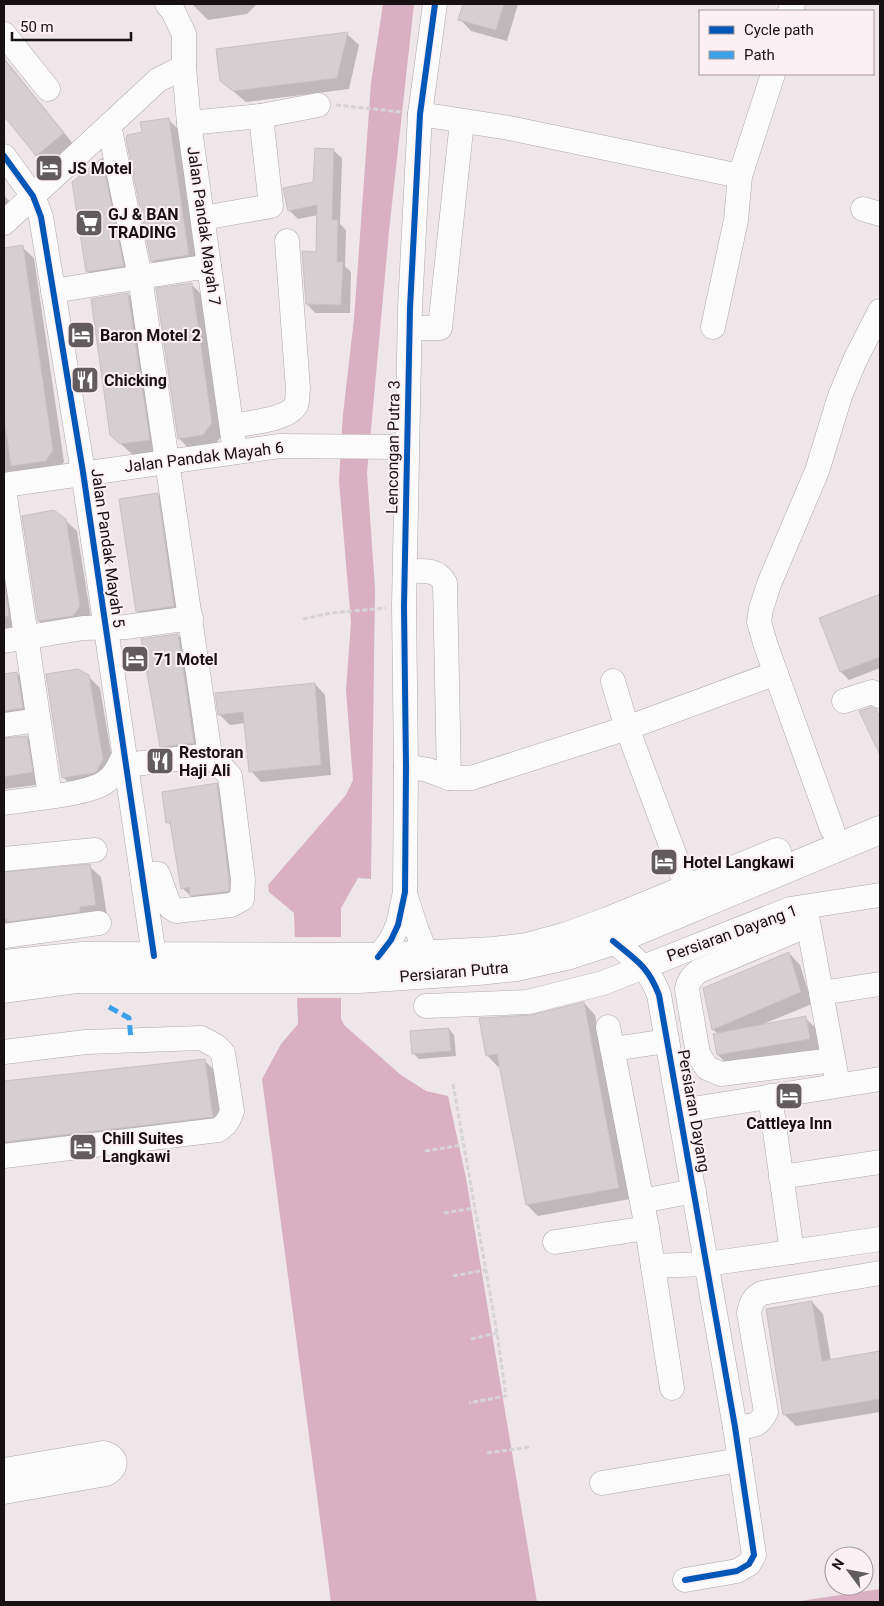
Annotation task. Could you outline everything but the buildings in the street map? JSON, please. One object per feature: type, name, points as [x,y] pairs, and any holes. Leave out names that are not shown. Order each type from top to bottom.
[{"type":"main road","name":"Persiaran Putra","points":[[4,989],[78,979],[365,964],[427,954],[527,947],[567,936],[880,810]]},
{"type":"main road","name":"Persiaran Putra","points":[[365,964],[478,971],[516,967],[570,955],[612,941],[880,830]]},
{"type":"main road","name":"Persiaran Putra","points":[[4,964],[83,956],[154,956],[284,969]]},
{"type":"street","name":"Jalan Pandak Mayah 7","points":[[167,4],[173,11],[184,34],[184,67],[189,123],[235,452]]},
{"type":"street","name":"Lencongan Putra 3","points":[[405,892],[405,571],[413,114],[434,4]]},
{"type":"street","points":[[4,34],[48,89]]},
{"type":"street","points":[[4,223],[158,80],[184,67]]},
{"type":"street","points":[[713,327],[736,220],[740,176],[772,75]]},
{"type":"street","points":[[189,123],[261,116],[328,105]]},
{"type":"street","points":[[413,114],[509,128],[740,176]]},
{"type":"street","points":[[203,218],[271,206],[261,116]]},
{"type":"street","points":[[410,328],[440,328],[462,121]]},
{"type":"street","points":[[109,125],[140,277],[210,755],[230,776],[243,880],[242,899],[231,905],[176,911],[170,907],[158,874],[142,874]]},
{"type":"street","name":"Jalan Pandak Mayah 5","points":[[4,156],[33,196],[41,217],[83,472],[154,956]]},
{"type":"street","points":[[232,426],[274,418],[289,412],[296,404],[298,389],[288,241]]},
{"type":"street","points":[[53,291],[209,266]]},
{"type":"street","points":[[832,829],[759,622],[769,584],[817,471],[840,396],[855,360],[880,311]]},
{"type":"street","name":"Jalan Pandak Mayah 6","points":[[4,485],[83,472],[286,446],[407,447]]},
{"type":"street","points":[[4,490],[15,639],[38,720],[50,796]]},
{"type":"street","points":[[405,571],[432,572],[442,576],[445,583],[449,778]]},
{"type":"street","points":[[15,639],[83,628],[126,627],[191,618]]},
{"type":"street","points":[[406,766],[428,770],[449,778],[471,778],[627,728],[776,673]]},
{"type":"street","points":[[613,681],[627,728],[687,888]]},
{"type":"street","points":[[844,701],[872,692],[880,696]]},
{"type":"street","points":[[4,725],[38,720]]},
{"type":"street","points":[[4,802],[90,790],[105,783],[125,760],[210,755]]},
{"type":"street","points":[[90,790],[106,795],[121,804],[134,820]]},
{"type":"street","points":[[4,859],[95,850]]},
{"type":"street","points":[[405,892],[417,931],[427,954]]},
{"type":"street","points":[[365,964],[391,940],[398,925],[405,892]]},
{"type":"street","name":"Persiaran Dayang 1","points":[[426,1006],[528,1002],[604,983],[790,909],[806,915],[880,895]]},
{"type":"street","points":[[834,1060],[721,1074],[714,1072],[707,1068],[698,1054],[687,989],[690,979],[699,971],[806,915],[834,1060],[838,1086]]},
{"type":"street","points":[[4,936],[98,923]]},
{"type":"street","points":[[612,941],[644,966]]},
{"type":"street","name":"Persiaran Dayang","points":[[644,966],[654,982],[659,995],[735,1427],[754,1555],[749,1564],[737,1572],[685,1580]]},
{"type":"street","points":[[821,993],[880,984]]},
{"type":"street","points":[[672,1388],[647,1228],[610,1038],[666,1036],[693,1026]]},
{"type":"street","points":[[4,1052],[86,1042],[201,1038],[216,1046],[223,1053],[232,1111],[230,1118],[218,1130],[4,1156]]},
{"type":"street","points":[[680,1111],[880,1079]]},
{"type":"street","points":[[770,1096],[792,1252]]},
{"type":"street","points":[[781,1177],[880,1162]]},
{"type":"street","points":[[642,1201],[694,1190]]},
{"type":"street","points":[[554,1242],[647,1228]]},
{"type":"street","points":[[653,1266],[707,1264],[875,1240],[878,1273],[762,1293],[751,1303],[749,1313],[766,1412],[762,1420],[756,1425],[735,1427]]},
{"type":"street","points":[[4,1470],[103,1453],[110,1454],[115,1459],[116,1464],[106,1474],[4,1492]]},
{"type":"street","points":[[602,1483],[740,1460]]},
{"type":"path","points":[[328,105],[413,114]]},
{"type":"path","points":[[303,619],[331,613],[391,608]]},
{"type":"path","points":[[453,1084],[497,1333],[506,1396],[469,1403]]},
{"type":"path","points":[[425,1151],[463,1145]]},
{"type":"path","points":[[444,1213],[474,1208]]},
{"type":"path","points":[[453,1276],[485,1270]]},
{"type":"path","points":[[471,1339],[497,1333]]},
{"type":"path","points":[[487,1453],[530,1447]]},
{"type":"shaded area","points":[[383,4],[414,4],[389,231],[367,473],[375,589],[371,879],[358,878],[341,908],[341,1019],[344,1025],[401,1075],[426,1091],[448,1096],[466,1178],[537,1602],[331,1602],[262,1079],[281,1044],[298,1024],[294,913],[269,892],[268,885],[346,795],[353,780],[346,690],[351,622],[339,481],[343,414],[354,319],[371,83]]},
{"type":"shaded area","points":[[880,1589],[880,1602],[794,1602],[834,1596],[874,1596],[874,1590]]},
{"type":"pier","points":[[292,937],[344,937],[344,998],[294,998]]},
{"type":"marked path","points":[[109,1007],[129,1018],[131,1040]]},
{"type":"cycle path","points":[[378,957],[391,940],[398,925],[405,892],[404,606],[410,308],[420,114],[435,4]]},
{"type":"cycle path","points":[[4,156],[33,196],[41,217],[83,472],[154,956]]},
{"type":"cycle path","points":[[613,941],[646,970],[659,995],[735,1427],[754,1555],[749,1564],[737,1571],[685,1580]]},
{"type":"place","name":"JS Motel","points":[[49,168]]},
{"type":"place","name":"GJ & BAN TRADING","points":[[89,223]]},
{"type":"place","name":"Baron Motel 2","points":[[81,335]]},
{"type":"place","name":"Chicking","points":[[85,380]]},
{"type":"place","name":"71 Motel","points":[[135,659]]},
{"type":"place","name":"Restoran Haji Ali","points":[[160,761]]},
{"type":"place","name":"Hotel Langkawi","points":[[664,862]]},
{"type":"place","name":"Cattleya Inn","points":[[789,1096]]},
{"type":"place","name":"Chill Suites Langkawi","points":[[83,1147]]}]
